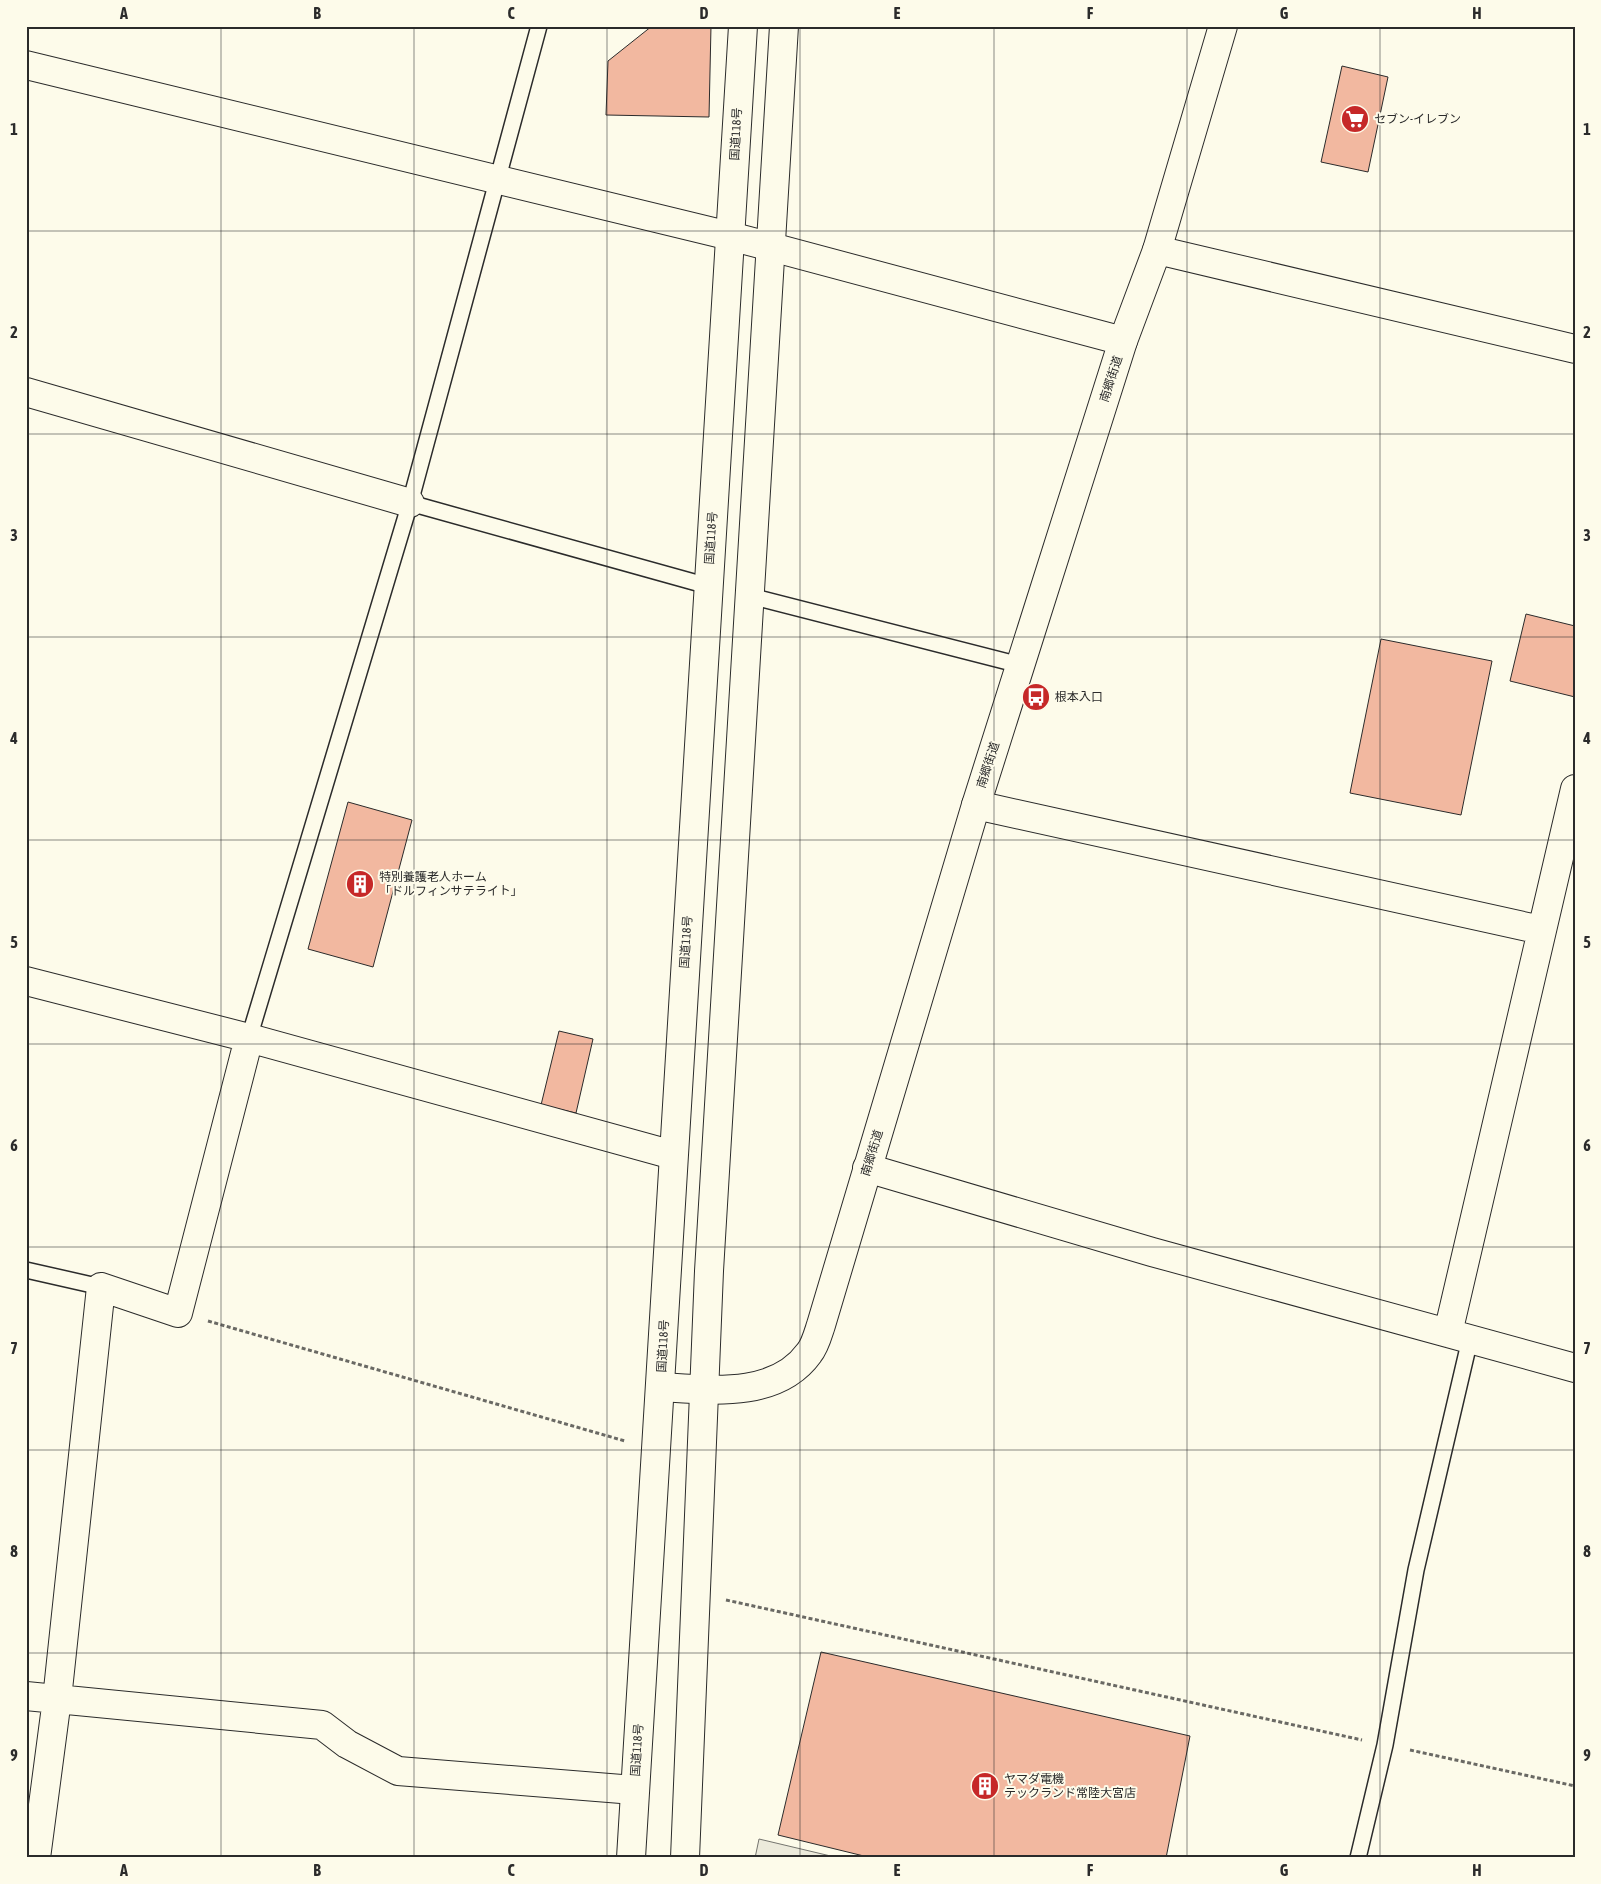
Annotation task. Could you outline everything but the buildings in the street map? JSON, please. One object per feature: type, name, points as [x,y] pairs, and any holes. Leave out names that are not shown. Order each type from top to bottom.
[{"type":"main road","name":"国道118号","points":[[631,1858],[743,26]]},
{"type":"main road","points":[[685,1858],[709,1271],[784,26]]},
{"type":"main road","name":"南郷街道","points":[[660,1387],[705,1389],[768,1383],[792,1372],[810,1353],[821,1325],[976,805],[1123,341],[1157,250],[1223,26]]},
{"type":"main road","points":[[26,65],[498,178],[771,246],[1123,341]]},
{"type":"main road","points":[[1157,250],[1575,349]]},
{"type":"main road","points":[[26,392],[410,503]]},
{"type":"main road","points":[[1459,1336],[1575,789]]},
{"type":"main road","points":[[976,805],[1541,930]]},
{"type":"main road","points":[[26,981],[249,1038],[673,1155]]},
{"type":"main road","points":[[36,1858],[57,1699],[101,1287],[178,1313],[249,1038]]},
{"type":"main road","points":[[867,1168],[1152,1252],[1575,1368]]},
{"type":"main road","points":[[26,1696],[322,1725],[347,1744],[398,1771],[634,1790]]},
{"type":"lane","points":[[249,1038],[410,503],[539,26]]},
{"type":"lane","points":[[410,503],[708,586]]},
{"type":"lane","points":[[750,596],[1020,665]]},
{"type":"lane","points":[[26,1270],[101,1287]]},
{"type":"lane","points":[[1358,1858],[1385,1744],[1459,1336]]},
{"type":"path","points":[[178,1313],[657,1450]]},
{"type":"path","points":[[696,1594],[1575,1786]]},
{"type":"shaded area","points":[[759,1839],[839,1858],[755,1858]]},
{"type":"place","name":"セブン-イレブン","points":[[1355,119]]},
{"type":"place","name":"根本入口","points":[[1036,697]]},
{"type":"place","name":"特別養護老人ホーム 「ドルフィンサテライト」","points":[[360,884]]},
{"type":"place","name":"ヤマダ電機 テックランド常陸大宮店","points":[[985,1786]]}]
